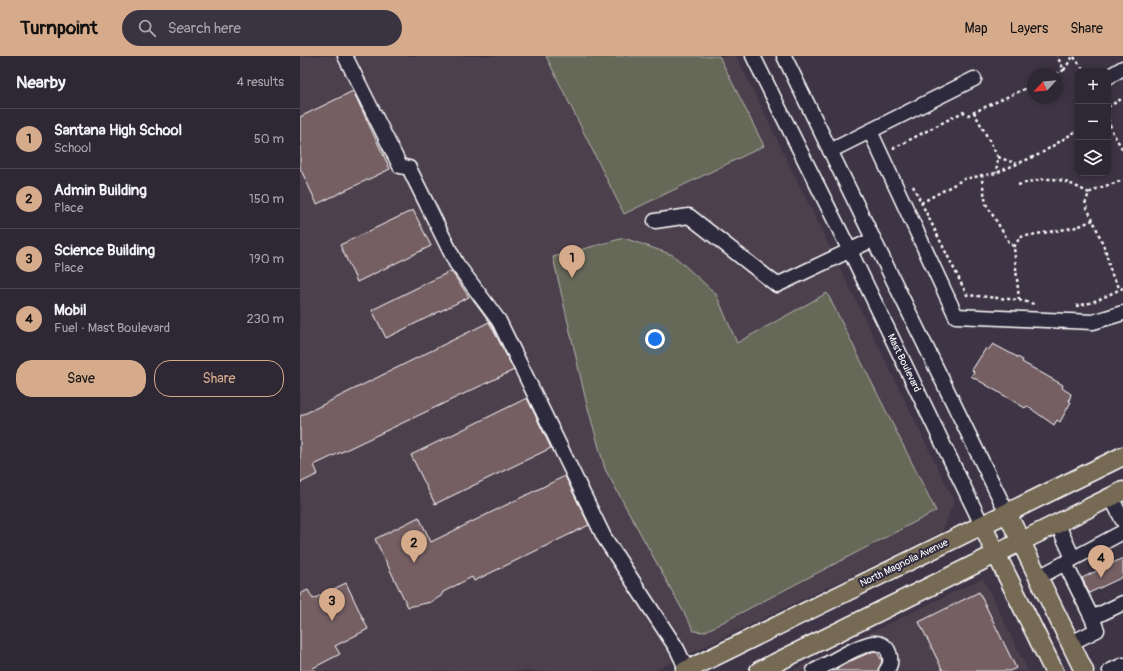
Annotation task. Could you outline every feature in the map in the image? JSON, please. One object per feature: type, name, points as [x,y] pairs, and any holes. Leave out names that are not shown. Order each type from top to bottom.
[{"type":"main road","name":"North Magnolia Avenue","points":[[686,670],[1123,456]]},
{"type":"main road","points":[[758,671],[1117,494]]},
{"type":"main road","points":[[1008,513],[1084,671]]},
{"type":"main road","name":"Mast Boulevard","points":[[982,525],[1054,671]]},
{"type":"street","points":[[345,56],[400,166],[409,168],[456,263],[499,321],[604,537],[677,649],[686,670]]},
{"type":"street","name":"Mast Boulevard","points":[[753,56],[850,251],[982,525]]},
{"type":"street","points":[[784,56],[1008,513]]},
{"type":"street","points":[[1111,75],[1123,68]]},
{"type":"street","points":[[830,150],[974,78]]},
{"type":"street","points":[[870,130],[956,316],[1093,322],[1123,313]]},
{"type":"street","points":[[655,221],[689,216],[777,285],[874,239]]},
{"type":"street","points":[[1117,494],[1123,521]]},
{"type":"street","points":[[1057,523],[1069,560],[1097,630],[1071,643]]},
{"type":"street","points":[[1039,577],[1123,532]]},
{"type":"street","points":[[1092,618],[1123,603]]},
{"type":"street","points":[[814,671],[864,646],[878,643],[883,645],[890,654],[890,663],[886,671]]},
{"type":"street","points":[[1110,671],[1123,665]]},
{"type":"path","points":[[1057,56],[1064,70]]},
{"type":"path","points":[[1064,70],[1073,56],[1083,68]]},
{"type":"path","points":[[897,154],[894,148],[963,112],[968,115],[1027,88]]},
{"type":"path","points":[[1111,105],[1123,98]]},
{"type":"path","points":[[974,112],[998,157],[996,173]]},
{"type":"path","points":[[1111,127],[1123,150]]},
{"type":"path","points":[[921,203],[964,179],[981,174],[996,173],[1040,154],[1075,132]]},
{"type":"path","points":[[998,157],[1017,164]]},
{"type":"path","points":[[981,174],[986,204],[1009,242],[1014,247]]},
{"type":"path","points":[[1018,185],[1035,180],[1061,179],[1089,193]]},
{"type":"path","points":[[1068,307],[1091,304],[1097,299],[1122,289],[1111,272],[1106,252],[1085,204],[1089,193],[1097,188],[1112,185],[1123,180]]},
{"type":"path","points":[[911,182],[967,295],[1019,300],[1039,305]]},
{"type":"path","points":[[1019,300],[1014,247],[1020,237],[1077,227],[1093,220]]},
{"type":"shaded area","points":[[300,56],[736,56],[954,501],[942,532],[654,671],[300,671]]},
{"type":"shaded area","points":[[983,578],[1028,671],[791,671]]},
{"type":"green space","points":[[546,56],[719,56],[764,146],[624,214]]},
{"type":"green space","points":[[624,238],[673,255],[716,294],[737,343],[827,293],[936,511],[704,632],[694,631],[605,469],[586,401],[553,257]]},
{"type":"building","points":[[353,91],[390,169],[317,204],[300,168],[300,117]]},
{"type":"building","points":[[413,210],[431,246],[357,282],[340,245]]},
{"type":"building","points":[[451,271],[469,297],[386,338],[372,310]]},
{"type":"building","points":[[489,322],[514,370],[314,465],[318,474],[300,483],[300,416]]},
{"type":"building","points":[[993,344],[1023,360],[1022,362],[1063,385],[1062,388],[1071,394],[1069,401],[1071,402],[1060,422],[1057,420],[1054,425],[1027,406],[1025,408],[971,376],[974,372],[972,370],[986,348],[988,350]]},
{"type":"building","points":[[527,398],[551,448],[435,504],[411,455]]},
{"type":"building","points":[[565,476],[589,525],[474,581],[472,577],[443,592],[441,596],[431,602],[408,607],[375,539],[419,517],[431,542]]},
{"type":"building","points":[[1123,558],[1123,577],[1089,593],[1082,578]]},
{"type":"building","points":[[346,583],[368,629],[335,646],[340,654],[313,668],[315,671],[300,671],[300,594],[308,590],[313,599]]},
{"type":"building","points":[[979,592],[1016,668],[1010,671],[943,671],[919,622]]},
{"type":"building","points":[[874,651],[877,652],[882,661],[878,671],[832,671],[855,659]]},
{"type":"place","name":"Santana High School","points":[[572,278]]},
{"type":"place","name":"Admin Building","points":[[414,563]]},
{"type":"place","name":"Mobil","points":[[1101,578]]},
{"type":"place","name":"Science Building","points":[[332,621]]}]
